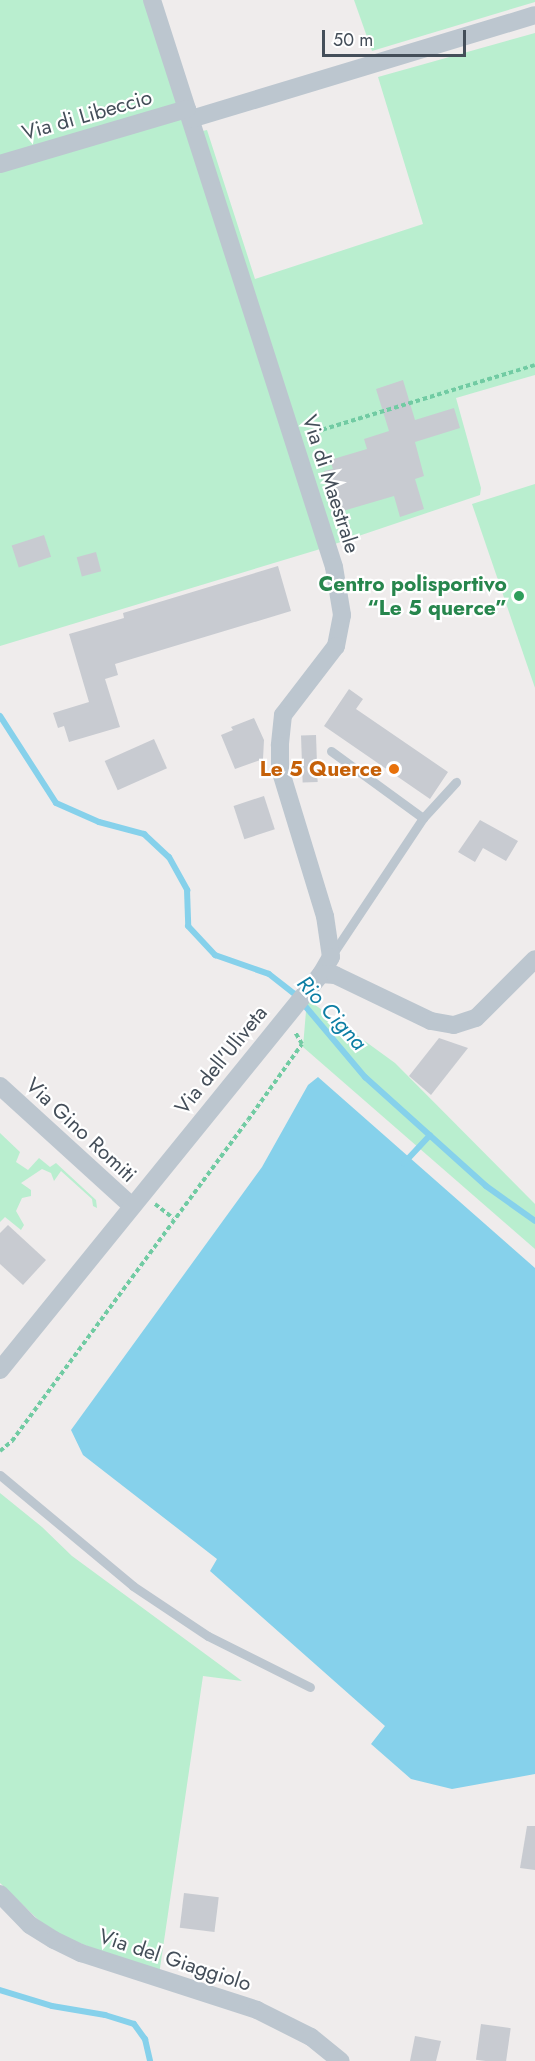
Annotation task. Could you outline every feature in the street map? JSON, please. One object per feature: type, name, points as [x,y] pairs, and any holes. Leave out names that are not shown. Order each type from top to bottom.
[{"type":"street","name":"Via di Maestrale","points":[[152,0],[334,567],[342,615],[336,646],[283,715],[280,769],[325,916],[331,957]]},
{"type":"street","name":"Via di Libeccio","points":[[0,164],[189,114],[535,15]]},
{"type":"street","points":[[315,981],[331,957]]},
{"type":"street","points":[[315,981],[335,975],[431,1021],[454,1025],[476,1018],[535,958]]},
{"type":"street","name":"Via dell'Uliveta","points":[[0,1370],[315,981]]},
{"type":"street","name":"Via Gino Romiti","points":[[0,1086],[132,1206]]},
{"type":"street","name":"Via del Giaggiolo","points":[[0,1894],[30,1925],[54,1941],[81,1953],[257,2010],[311,2037],[341,2061]]},
{"type":"lane","points":[[331,750],[423,818]]},
{"type":"lane","points":[[331,957],[423,818],[456,782]]},
{"type":"lane","points":[[0,1475],[133,1586],[208,1636],[310,1686]]},
{"type":"path","points":[[293,439],[535,365]]},
{"type":"path","points":[[0,1451],[12,1441],[302,1044],[300,1036],[286,1015]]},
{"type":"green space","points":[[0,0],[146,0],[190,134],[207,130],[255,279],[423,224],[378,77],[535,33],[535,375],[456,398],[481,488],[480,495],[317,550],[0,646]]},
{"type":"green space","points":[[354,0],[535,0],[535,2],[372,51]]},
{"type":"green space","name":"Centro polisportivo “Le 5 querce”","points":[[535,484],[535,688],[472,504]]},
{"type":"green space","points":[[307,999],[395,1063],[535,1204],[535,1249],[303,1047]]},
{"type":"green space","points":[[0,1133],[20,1152],[16,1162],[28,1170],[39,1158],[50,1167],[56,1163],[96,1200],[97,1208],[93,1206],[92,1199],[61,1171],[54,1181],[51,1173],[42,1169],[21,1183],[31,1190],[31,1196],[22,1198],[16,1211],[24,1225],[21,1230],[5,1217],[0,1222]]},
{"type":"green space","points":[[0,1493],[42,1527],[72,1556],[242,1681],[203,1676],[159,1975],[50,1931],[0,1883]]},
{"type":"water","points":[[318,1077],[535,1268],[535,1774],[452,1789],[411,1779],[371,1744],[385,1726],[210,1571],[217,1559],[83,1455],[71,1430],[262,1167],[308,1085]]},
{"type":"building","points":[[403,380],[415,420],[454,408],[460,428],[415,442],[424,476],[415,479],[424,509],[400,517],[394,496],[336,513],[324,471],[333,469],[330,460],[367,449],[364,439],[389,431],[376,389]]},
{"type":"building","points":[[44,535],[51,557],[19,567],[12,546]]},
{"type":"building","points":[[96,552],[101,571],[82,576],[77,557]]},
{"type":"building","points":[[278,566],[291,611],[115,664],[118,675],[105,679],[120,727],[69,742],[64,726],[58,728],[53,713],[89,702],[69,634],[124,618],[123,613]]},
{"type":"building","points":[[349,689],[363,699],[356,709],[448,772],[430,799],[324,726]]},
{"type":"building","points":[[254,718],[264,740],[263,759],[235,769],[221,735],[233,730],[231,727]]},
{"type":"building","points":[[316,735],[318,782],[303,782],[301,736]]},
{"type":"building","points":[[154,739],[167,768],[118,790],[105,761]]},
{"type":"building","points":[[264,796],[275,829],[244,839],[234,806]]},
{"type":"building","points":[[480,820],[518,841],[506,861],[483,848],[475,862],[458,852]]},
{"type":"building","points":[[439,1038],[468,1048],[431,1095],[409,1076]]},
{"type":"building","points":[[8,1225],[46,1260],[23,1285],[0,1264],[0,1233]]},
{"type":"building","points":[[527,1826],[535,1826],[535,1870],[520,1868]]},
{"type":"building","points":[[184,1893],[219,1897],[214,1932],[180,1928]]},
{"type":"building","points":[[481,2024],[511,2028],[506,2061],[476,2060]]},
{"type":"building","points":[[415,2036],[441,2041],[436,2061],[410,2061]]},
{"type":"waterway","name":"Rio Cigna","points":[[0,716],[56,803],[99,822],[144,834],[169,857],[187,890],[188,926],[215,955],[269,974],[295,994],[365,1077],[486,1186],[535,1221]]},
{"type":"waterway","points":[[404,1163],[430,1135]]},
{"type":"waterway","points":[[0,1990],[52,2006],[105,2015],[134,2024],[145,2039],[150,2061]]},
{"type":"place","name":"Centro polisportivo “Le 5 querce”","points":[[519,596]]},
{"type":"place","name":"Le 5 Querce","points":[[394,769]]}]
